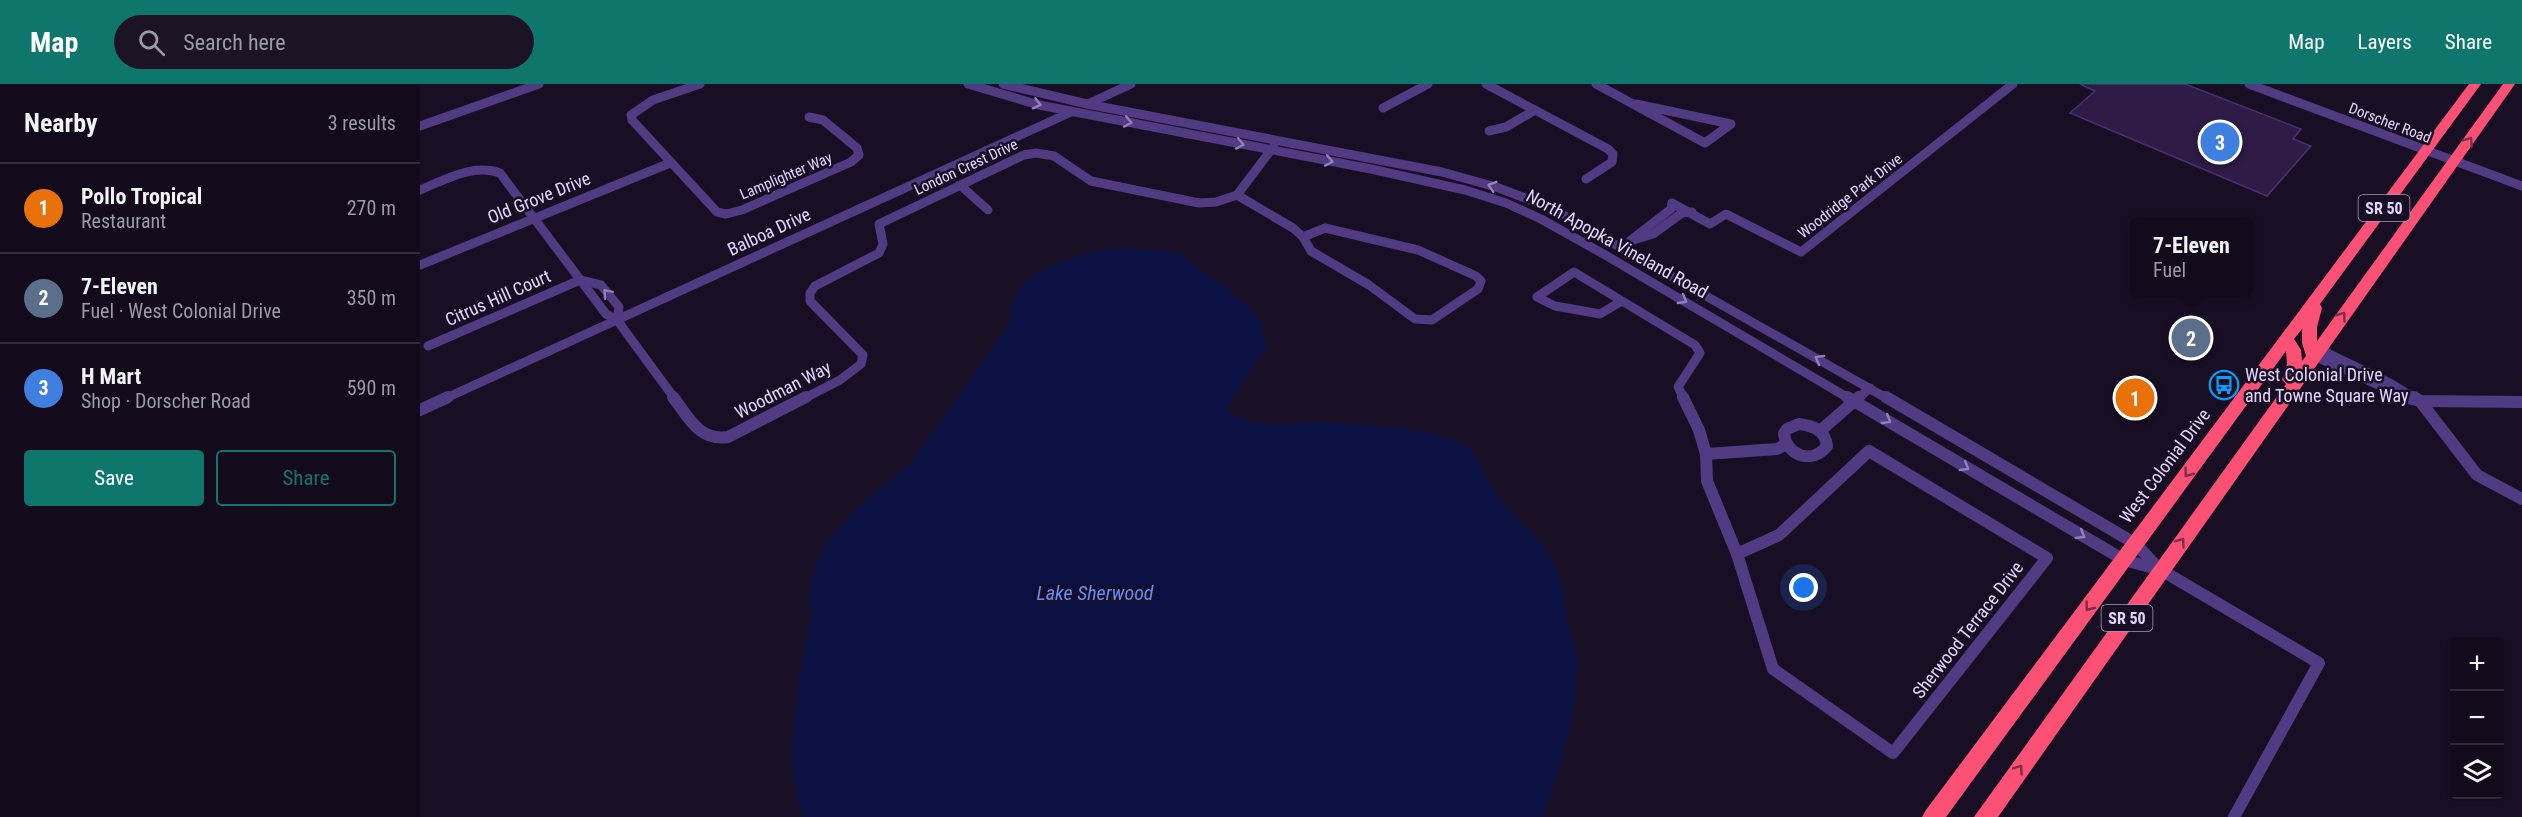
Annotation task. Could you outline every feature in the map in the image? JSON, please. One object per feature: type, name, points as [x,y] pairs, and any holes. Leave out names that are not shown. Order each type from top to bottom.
[{"type":"highway","name":"West Colonial Drive","points":[[1933,817],[2475,84]]},
{"type":"highway","name":"SR 50","points":[[1985,817],[2509,84]]},
{"type":"highway","points":[[2316,352],[2307,344],[2318,298]]},
{"type":"highway","points":[[2284,398],[2297,362],[2287,340]]},
{"type":"street","points":[[420,126],[539,84]]},
{"type":"street","name":"Lamplighter Way","points":[[700,84],[646,105],[631,115],[632,120],[670,163],[717,212],[726,214],[742,210],[851,162],[859,155],[857,148],[823,120],[809,117]]},
{"type":"street","name":"North Apopka Vineland Road","points":[[968,84],[1039,105],[1420,179],[1506,203],[1541,219],[1607,256],[2124,560],[2160,570]]},
{"type":"street","name":"North Apopka Vineland Road","points":[[1003,84],[1087,104],[1412,165],[1496,187],[1549,207],[1870,388],[2136,544],[2160,570]]},
{"type":"street","name":"Balboa Drive","points":[[420,410],[1131,84]]},
{"type":"street","points":[[1383,108],[1428,84]]},
{"type":"street","points":[[1486,84],[1608,149],[1612,154],[1612,162],[1586,179]]},
{"type":"street","points":[[1596,84],[1705,143],[1731,124],[1636,104]]},
{"type":"street","name":"Woodridge Park Drive","points":[[1631,240],[1671,209],[1672,203],[1712,223],[1726,213],[1801,252],[2013,84]]},
{"type":"street","name":"Dorscher Road","points":[[2249,84],[2522,186]]},
{"type":"street","points":[[1489,131],[1506,127],[1535,110]]},
{"type":"street","points":[[1277,140],[1272,150],[1237,195],[1303,237],[1311,251],[1325,261],[1370,285],[1415,319],[1423,321],[1432,320],[1469,295],[1478,288],[1481,281],[1476,276],[1418,250],[1334,229],[1325,228],[1303,237]]},
{"type":"street","name":"London Crest Drive","points":[[867,261],[879,253],[883,244],[879,224],[1024,155],[1038,152],[1052,154],[1082,177],[1092,181],[1199,203],[1216,202],[1237,195]]},
{"type":"street","name":"Old Grove Drive","points":[[420,265],[670,163]]},
{"type":"street","name":"Woodman Way","points":[[420,190],[467,173],[493,168],[500,173],[606,314],[617,320],[698,431],[707,438],[728,437],[840,380],[861,364],[863,355],[810,301],[810,293],[815,286],[867,261]]},
{"type":"street","points":[[960,185],[988,210]]},
{"type":"street","name":"Woodridge Park Drive","points":[[1607,256],[1631,240],[1661,230],[1661,227],[1682,213],[1690,212]]},
{"type":"street","name":"Sherwood Terrace Drive","points":[[1622,300],[1600,314],[1555,306],[1537,297],[1574,272],[1622,300],[1695,345],[1700,353],[1678,387],[1699,430],[1706,454],[1707,481],[1737,554],[1773,669],[1893,753],[2047,558],[1869,451],[1779,536],[1737,554]]},
{"type":"street","name":"Woodman Way","points":[[580,280],[602,285],[619,307],[617,320]]},
{"type":"street","name":"Citrus Hill Court","points":[[428,346],[580,280]]},
{"type":"street","points":[[2316,352],[2405,398],[2420,401],[2522,402]]},
{"type":"street","points":[[1820,431],[1870,388]]},
{"type":"street","points":[[2420,401],[2477,475],[2522,499]]},
{"type":"street","points":[[1737,453],[1751,458],[1797,454],[1813,457],[1825,451],[1827,441],[1820,431],[1806,424],[1792,426],[1784,434],[1785,445],[1797,454]]},
{"type":"street","points":[[1706,454],[1776,449],[1785,445]]},
{"type":"street","points":[[2160,570],[2319,663],[2234,817]]},
{"type":"water","name":"Lake Sherwood","points":[[1117,248],[1176,251],[1228,289],[1260,319],[1266,348],[1227,407],[1228,412],[1239,418],[1262,423],[1365,424],[1409,429],[1453,440],[1471,451],[1498,496],[1545,549],[1555,565],[1562,587],[1577,658],[1577,676],[1567,738],[1543,817],[805,817],[797,796],[793,771],[795,716],[812,610],[808,597],[811,580],[826,542],[862,503],[911,463],[1010,323],[1012,308],[1022,286],[1030,278],[1063,261],[1091,252]]},
{"type":"building","points":[[2080,84],[2185,84],[2301,129],[2293,139],[2311,146],[2267,196],[2070,113],[2095,91]]},
{"type":"place","name":"H Mart","points":[[2220,142]]},
{"type":"place","name":"7-Eleven","points":[[2191,338]]},
{"type":"place","name":"West Colonial Drive and Towne Square Way","points":[[2224,385]]},
{"type":"place","name":"Pollo Tropical","points":[[2135,398]]}]
